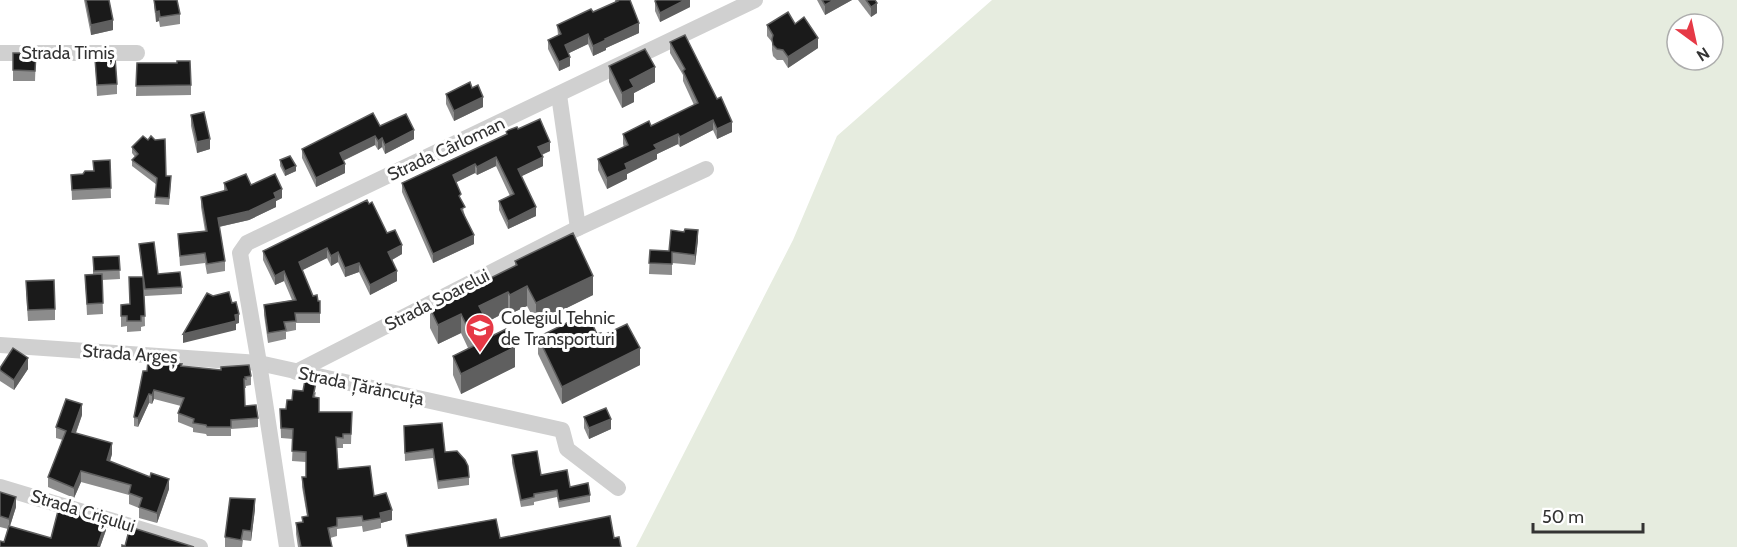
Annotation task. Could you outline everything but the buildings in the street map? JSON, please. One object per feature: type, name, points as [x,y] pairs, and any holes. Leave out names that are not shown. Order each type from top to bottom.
[{"type":"street","name":"Strada Cârloman","points":[[260,363],[240,253],[247,243],[754,0]]},
{"type":"street","name":"Strada Timiș","points":[[0,53],[137,53]]},
{"type":"street","points":[[559,95],[578,228]]},
{"type":"street","name":"Strada Soarelui","points":[[296,372],[578,228],[706,169]]},
{"type":"street","name":"Strada Argeș","points":[[0,345],[260,363]]},
{"type":"street","points":[[260,363],[287,547]]},
{"type":"street","name":"Strada Țărăncuța","points":[[260,363],[562,430],[567,449],[618,488]]},
{"type":"street","name":"Strada Crișului","points":[[0,487],[200,547]]},
{"type":"shaded area","points":[[992,0],[1737,0],[1737,547],[636,547],[793,240],[837,136]]},
{"type":"place","name":"Colegiul Tehnic de Transporturi","points":[[480,354]]}]
